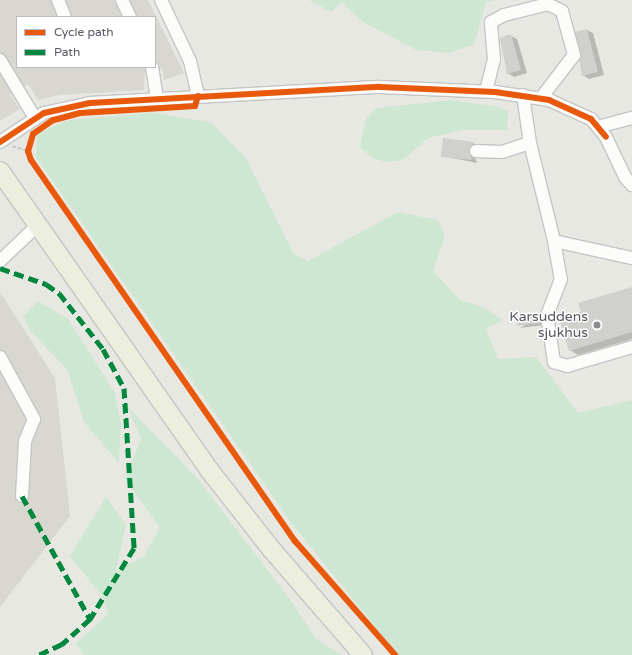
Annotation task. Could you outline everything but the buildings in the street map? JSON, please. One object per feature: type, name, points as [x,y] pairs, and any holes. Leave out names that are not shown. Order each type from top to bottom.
[{"type":"highway","points":[[0,171],[210,472],[272,550],[363,655]]},
{"type":"street","points":[[58,0],[65,16]]},
{"type":"street","points":[[122,0],[130,16]]},
{"type":"street","points":[[161,0],[190,62],[198,96]]},
{"type":"street","points":[[486,91],[494,59],[491,22],[504,15],[548,4],[562,11],[574,55],[541,98]]},
{"type":"street","points":[[0,60],[36,118]]},
{"type":"street","points":[[152,68],[157,99]]},
{"type":"street","points":[[3,139],[36,118],[62,108],[90,103],[380,87],[486,91],[541,98],[573,108],[598,127],[606,137],[632,185]]},
{"type":"street","points":[[523,95],[530,143],[554,241],[561,279],[547,315],[554,362],[567,366],[632,347]]},
{"type":"street","points":[[598,127],[632,118]]},
{"type":"street","points":[[476,151],[502,152],[530,143]]},
{"type":"street","points":[[0,261],[38,224]]},
{"type":"street","points":[[554,241],[632,258]]},
{"type":"street","points":[[0,357],[34,419],[25,441],[22,496]]},
{"type":"path","points":[[3,139],[12,147],[28,151]]},
{"type":"path","points":[[30,144],[28,151],[31,160]]},
{"type":"shaded area","points":[[0,0],[148,0],[156,16],[16,16],[16,68],[156,68],[156,16],[184,73],[164,80],[162,68],[145,72],[144,90],[59,95],[38,100],[28,84],[10,95],[20,109],[0,121]]},
{"type":"shaded area","points":[[0,292],[55,378],[70,516],[0,607]]},
{"type":"green space","points":[[309,0],[496,0],[486,2],[474,45],[447,53],[416,50],[363,22],[342,2],[331,12]]},
{"type":"green space","points":[[451,100],[500,107],[508,112],[507,130],[463,130],[428,138],[403,160],[386,162],[372,158],[360,147],[366,119],[377,108]]},
{"type":"green space","points":[[151,113],[211,122],[245,157],[293,253],[308,261],[398,212],[438,220],[445,236],[433,271],[460,300],[486,308],[502,320],[486,329],[498,359],[536,357],[578,413],[632,400],[632,655],[398,655],[293,525],[36,157],[37,134],[69,120]]},
{"type":"green space","points":[[38,301],[68,319],[115,393],[121,425],[119,463],[84,422],[67,369],[31,332],[23,316]]},
{"type":"green space","points":[[127,406],[198,479],[292,602],[316,639],[342,655],[84,655],[76,644],[108,614],[102,596],[70,556],[106,497],[126,525],[116,571],[144,556],[160,528],[125,479],[141,439]]},
{"type":"marked path","points":[[0,268],[46,284],[59,293],[103,349],[124,388],[134,548],[90,619],[62,644],[38,655]]},
{"type":"marked path","points":[[22,496],[90,619]]},
{"type":"cycle path","points":[[0,142],[44,113],[90,103],[380,87],[495,92],[549,100],[591,119],[606,137]]},
{"type":"cycle path","points":[[198,96],[195,106],[80,113],[53,120],[33,134],[28,151],[31,160],[295,541],[395,655]]},
{"type":"place","name":"Karsuddens sjukhus","points":[[597,325]]}]
